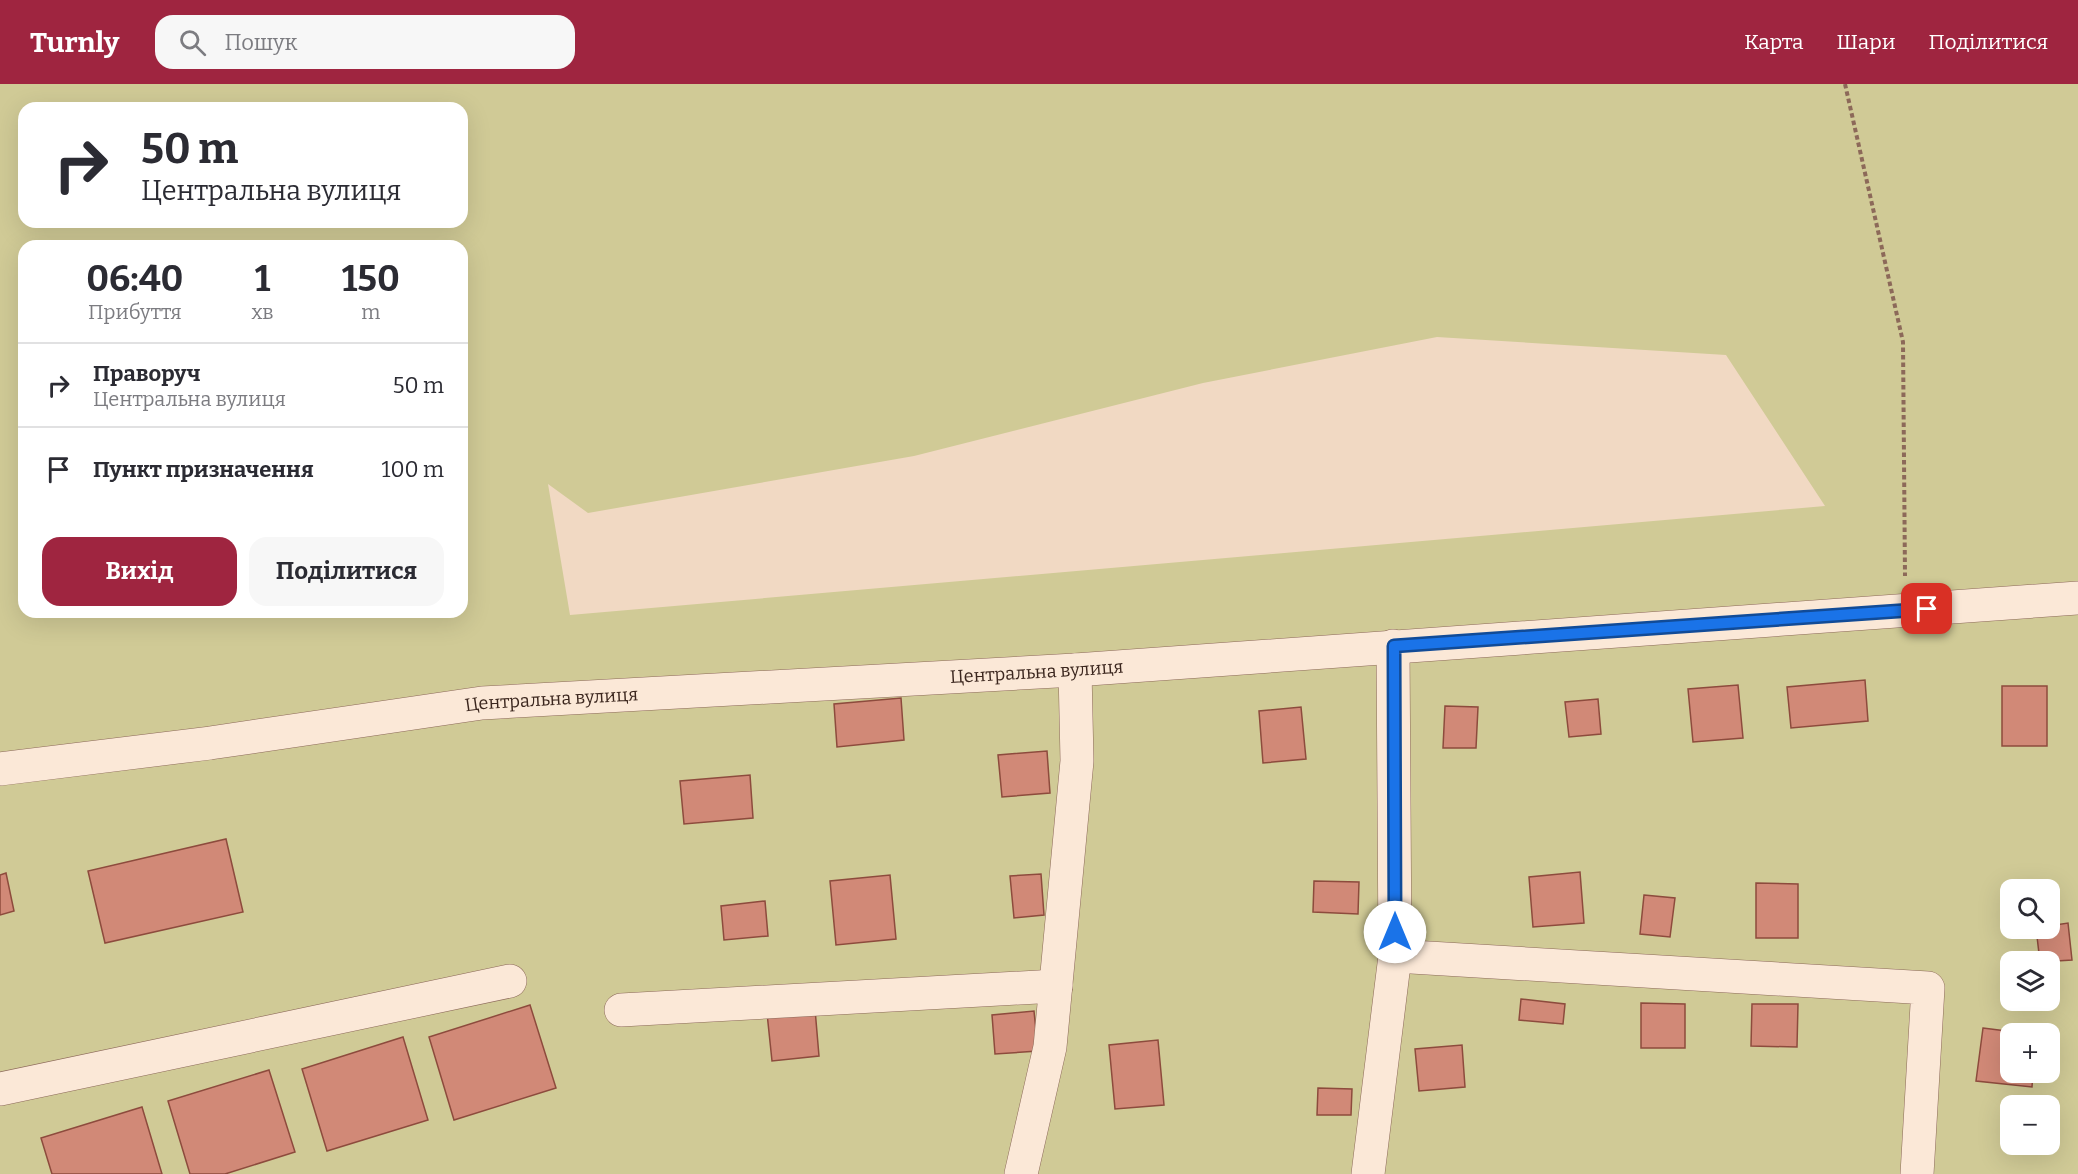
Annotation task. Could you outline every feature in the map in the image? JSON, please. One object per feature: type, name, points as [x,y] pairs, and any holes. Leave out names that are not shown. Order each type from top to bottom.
[{"type":"street","name":"Центральна вулиця","points":[[0,769],[210,743],[482,703],[1075,670],[2078,598]]},
{"type":"street","points":[[1368,1174],[1395,956],[1394,646]]},
{"type":"street","points":[[1021,1174],[1050,1047],[1077,761],[1075,670]]},
{"type":"street","points":[[1395,956],[1928,988],[1917,1174]]},
{"type":"street","points":[[0,1089],[510,981]]},
{"type":"street","points":[[621,1010],[1056,986]]},
{"type":"path","points":[[1845,84],[1903,342],[1905,610]]},
{"type":"shaded area","points":[[0,84],[2078,84],[2078,1174],[0,1174]],"holes":[[[1437,337],[1726,355],[1825,506],[570,615],[548,484],[588,513],[914,456],[1203,383]]]},
{"type":"building","points":[[1865,680],[1868,721],[1791,728],[1787,687]]},
{"type":"building","points":[[1738,685],[1743,738],[1693,742],[1688,689]]},
{"type":"building","points":[[2002,686],[2047,686],[2047,746],[2002,746]]},
{"type":"building","points":[[901,698],[904,740],[837,747],[834,704]]},
{"type":"building","points":[[1598,699],[1601,734],[1569,737],[1565,702]]},
{"type":"building","points":[[1445,706],[1478,707],[1476,748],[1443,748]]},
{"type":"building","points":[[1301,707],[1306,759],[1263,763],[1259,711]]},
{"type":"building","points":[[1047,751],[1050,793],[1002,797],[998,755]]},
{"type":"building","points":[[750,775],[753,818],[684,824],[680,781]]},
{"type":"building","points":[[226,839],[243,912],[105,943],[88,871]]},
{"type":"building","points":[[1580,872],[1584,923],[1533,927],[1529,877]]},
{"type":"building","points":[[6,873],[14,911],[0,915],[0,875]]},
{"type":"building","points":[[1041,874],[1044,915],[1014,918],[1010,876]]},
{"type":"building","points":[[890,875],[896,939],[836,945],[830,881]]},
{"type":"building","points":[[1314,881],[1359,882],[1358,914],[1313,912]]},
{"type":"building","points":[[1756,883],[1798,884],[1798,938],[1756,938]]},
{"type":"building","points":[[1644,895],[1675,898],[1670,937],[1640,934]]},
{"type":"building","points":[[765,901],[768,936],[724,940],[721,906]]},
{"type":"building","points":[[2068,923],[2072,960],[2060,961],[2060,951],[2039,951],[2037,939],[2060,939],[2060,924]]},
{"type":"building","points":[[1521,999],[1565,1004],[1563,1024],[1519,1020]]},
{"type":"building","points":[[1641,1003],[1685,1004],[1685,1048],[1641,1048]]},
{"type":"building","points":[[1752,1004],[1798,1004],[1797,1047],[1751,1046]]},
{"type":"building","points":[[530,1005],[556,1088],[454,1120],[429,1037]]},
{"type":"building","points":[[815,1009],[819,1056],[772,1061],[767,1013]]},
{"type":"building","points":[[1034,1011],[1038,1051],[995,1054],[992,1015]]},
{"type":"building","points":[[1983,1028],[2000,1030],[2000,1083],[2032,1083],[2032,1087],[1976,1081]]},
{"type":"building","points":[[403,1037],[428,1120],[327,1151],[302,1069]]},
{"type":"building","points":[[1158,1040],[1164,1105],[1115,1109],[1109,1045]]},
{"type":"building","points":[[1462,1045],[1465,1087],[1419,1091],[1415,1049]]},
{"type":"building","points":[[269,1070],[295,1152],[225,1174],[190,1174],[168,1101]]},
{"type":"building","points":[[1318,1088],[1352,1089],[1351,1115],[1317,1115]]},
{"type":"building","points":[[142,1107],[162,1174],[52,1174],[41,1138]]},
{"type":"route","points":[[1395,932],[1394,646],[1927,609]]}]
